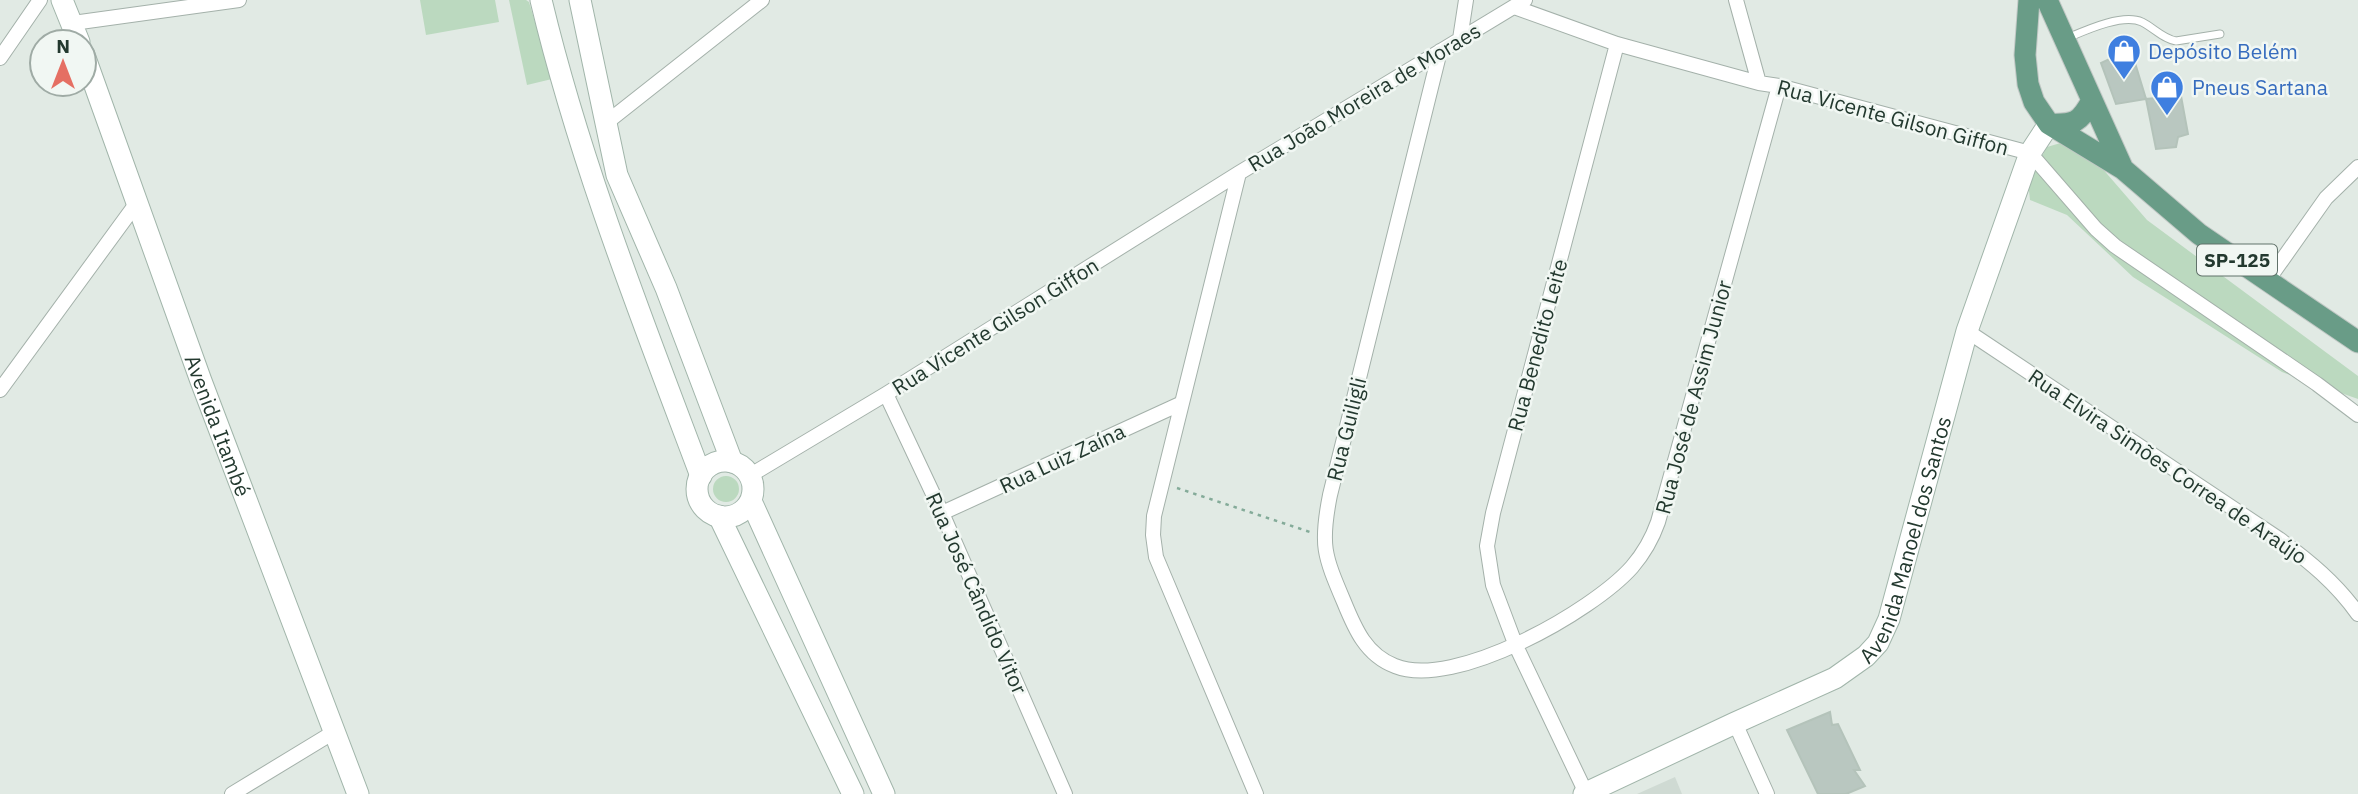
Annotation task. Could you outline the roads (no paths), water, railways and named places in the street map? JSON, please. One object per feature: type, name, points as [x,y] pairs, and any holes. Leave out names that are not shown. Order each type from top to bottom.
[{"type":"main road","points":[[62,0],[74,28]]},
{"type":"main road","points":[[541,0],[575,127],[598,198],[701,476],[698,495],[701,504],[719,516],[736,515],[751,501]]},
{"type":"main road","points":[[580,0],[617,175],[666,288],[732,463]]},
{"type":"main road","points":[[2029,0],[2025,55],[2028,84],[2034,102],[2049,124],[2123,169]]},
{"type":"main road","name":"SP-125","points":[[2047,0],[2123,169],[2199,234],[2358,342]]},
{"type":"main road","points":[[2025,55],[2040,40],[2053,37],[2064,39]]},
{"type":"main road","name":"Avenida Itambé","points":[[98,95],[201,381],[358,794]]},
{"type":"main road","points":[[2049,124],[2068,125],[2078,120],[2092,100]]},
{"type":"main road","name":"Avenida Manoel dos Santos","points":[[1585,793],[1835,678],[1866,656],[1878,643],[1889,619],[1966,331],[2030,153],[2049,124]]},
{"type":"main road","points":[[701,476],[715,464],[732,463],[740,466],[749,476],[753,488],[751,501],[884,794]]},
{"type":"main road","points":[[719,516],[853,794]]},
{"type":"street","points":[[0,58],[40,0]]},
{"type":"street","points":[[98,29],[239,0]]},
{"type":"street","points":[[606,123],[762,0]]},
{"type":"street","points":[[1460,39],[1466,0]]},
{"type":"street","points":[[1736,0],[1759,83]]},
{"type":"street","name":"Rua João Moreira de Moraes","points":[[1239,173],[1519,4]]},
{"type":"street","name":"Rua Vicente Gilson Giffon","points":[[1519,4],[1617,44],[2030,153],[2096,229],[2115,246],[2358,415]]},
{"type":"street","name":"Rua Benedito Leite","points":[[1585,793],[1516,646],[1493,585],[1488,546],[1493,513],[1617,44]]},
{"type":"street","name":"Rua Guiligli","points":[[1440,51],[1330,495],[1324,537],[1328,565],[1357,633],[1372,652],[1394,666],[1416,672],[1438,670],[1516,646]]},
{"type":"street","name":"Rua José de Assim Junior","points":[[1516,646],[1549,629],[1605,590],[1630,569],[1650,544],[1779,86]]},
{"type":"street","points":[[2268,280],[2326,198],[2358,167]]},
{"type":"street","points":[[1239,173],[1154,516],[1153,535],[1156,557],[1256,794]]},
{"type":"street","name":"Rua Vicente Gilson Giffon","points":[[749,476],[886,394],[1239,173]]},
{"type":"street","points":[[0,390],[136,204]]},
{"type":"street","name":"Rua Elvira Simões Correa de Araújo","points":[[1966,331],[2279,539],[2318,568],[2347,598],[2358,614]]},
{"type":"street","name":"Rua José Cândido Vitor","points":[[886,394],[942,513],[1065,794]]},
{"type":"street","name":"Rua Luiz Zaína","points":[[942,513],[1182,402]]},
{"type":"street","points":[[1735,723],[1767,794]]},
{"type":"street","points":[[232,794],[334,732]]},
{"type":"lane","points":[[2064,39],[2123,19],[2140,21],[2176,41],[2220,34]]},
{"type":"place","name":"Depósito Belém","points":[[2124,81]]},
{"type":"place","name":"Pneus Sartana","points":[[2167,117]]}]
